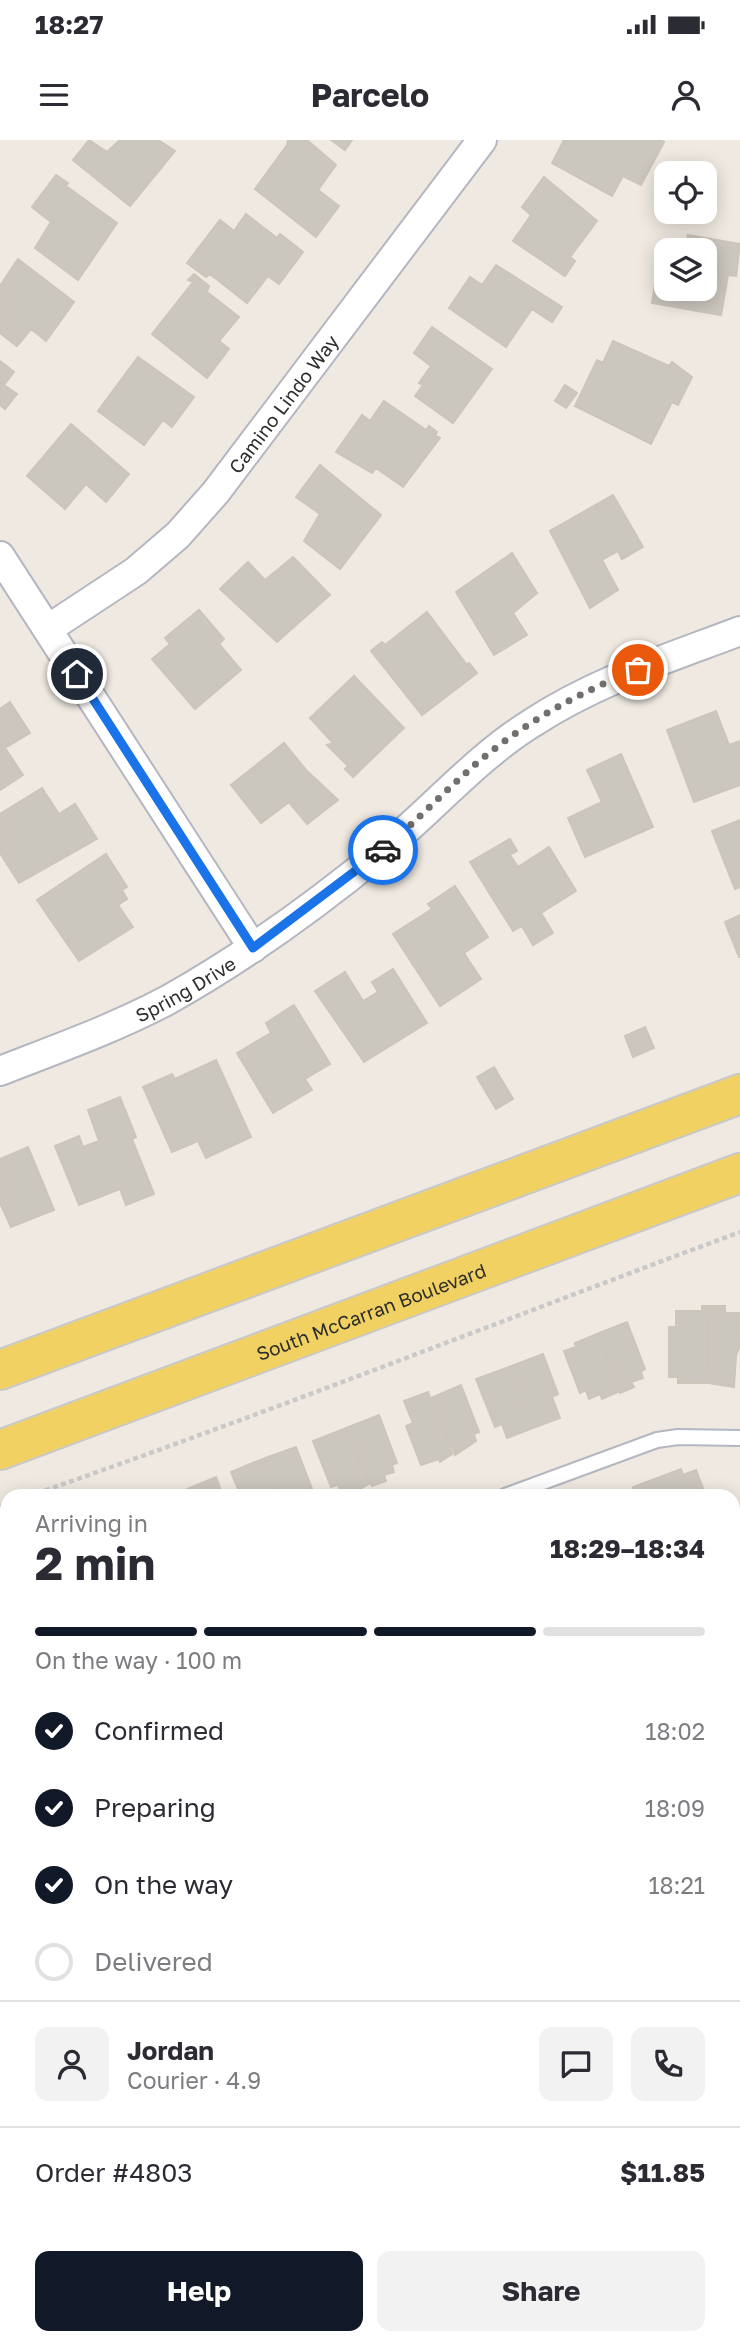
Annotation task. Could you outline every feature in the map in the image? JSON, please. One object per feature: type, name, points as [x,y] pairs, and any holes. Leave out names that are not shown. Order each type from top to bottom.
[{"type":"main road","points":[[0,1370],[740,1094]]},
{"type":"main road","name":"South McCarran Boulevard","points":[[0,1450],[740,1172]]},
{"type":"street","name":"Camino Lindo Way","points":[[48,629],[136,570],[178,535],[216,492],[482,140]]},
{"type":"street","points":[[0,556],[253,948]]},
{"type":"street","name":"Spring Drive","points":[[0,1071],[90,1036],[165,1001],[253,948],[385,848],[478,762],[532,722],[613,679],[740,631]]},
{"type":"lane","points":[[524,1489],[657,1440],[678,1437],[740,1438]]},
{"type":"path","points":[[49,1489],[248,1419],[740,1232]]},
{"type":"building","points":[[89,140],[107,152],[120,140],[158,140],[175,151],[130,206],[73,160]]},
{"type":"building","points":[[288,140],[307,140],[336,165],[318,190],[339,206],[316,237],[255,189]]},
{"type":"building","points":[[331,140],[352,140],[345,150]]},
{"type":"building","points":[[564,140],[664,142],[641,185],[623,176],[612,196],[552,163]]},
{"type":"building","points":[[56,175],[68,183],[66,186],[117,223],[78,280],[35,248],[51,222],[32,207]]},
{"type":"building","points":[[544,177],[597,221],[570,257],[575,261],[565,276],[513,241],[531,215],[522,207]]},
{"type":"building","points":[[246,214],[277,238],[280,234],[303,252],[279,284],[268,276],[247,303],[210,274],[206,277],[187,263],[220,220],[234,231]]},
{"type":"building","points":[[717,240],[740,244],[736,276],[728,275],[721,315],[652,303],[654,290],[654,301],[717,301]]},
{"type":"building","points":[[18,259],[74,302],[46,341],[31,329],[17,346],[0,333],[0,286]]},
{"type":"building","points":[[496,265],[562,307],[552,322],[532,309],[506,347],[449,308],[470,277],[482,285]]},
{"type":"building","points":[[194,274],[209,286],[207,292],[239,317],[219,341],[229,349],[207,378],[152,334],[193,282],[188,280]]},
{"type":"building","points":[[432,327],[492,369],[453,423],[415,396],[423,385],[419,383],[431,366],[414,353]]},
{"type":"building","points":[[613,341],[669,366],[672,362],[692,377],[678,405],[672,402],[651,444],[575,406],[597,360],[603,363]]},
{"type":"building","points":[[138,357],[194,397],[172,427],[163,420],[144,445],[98,411]]},
{"type":"building","points":[[0,361],[14,372],[4,385],[17,394],[5,409],[0,405]]},
{"type":"building","points":[[565,385],[577,393],[566,408],[555,401]]},
{"type":"building","points":[[384,401],[426,430],[429,426],[437,432],[435,436],[440,438],[403,487],[376,468],[372,473],[336,452],[362,415],[370,421]]},
{"type":"building","points":[[71,424],[129,474],[106,502],[86,484],[65,509],[27,476]]},
{"type":"building","points":[[320,465],[381,515],[340,569],[304,541],[320,514],[296,497]]},
{"type":"building","points":[[613,495],[643,547],[622,559],[618,551],[602,560],[618,590],[590,608],[550,531]]},
{"type":"building","points":[[512,553],[537,593],[513,613],[527,635],[494,655],[456,592]]},
{"type":"building","points":[[293,557],[330,595],[277,642],[220,589],[248,562],[265,580]]},
{"type":"building","points":[[199,610],[224,639],[219,644],[241,670],[195,709],[152,659],[170,644],[165,638]]},
{"type":"building","points":[[427,612],[467,665],[469,663],[477,673],[422,715],[371,651],[382,642],[385,645]]},
{"type":"building","points":[[354,676],[404,728],[353,777],[345,769],[348,766],[327,745],[333,743],[310,718]]},
{"type":"building","points":[[10,702],[30,733],[5,748],[23,775],[0,790],[0,709]]},
{"type":"building","points":[[716,711],[729,745],[740,741],[740,785],[694,802],[667,730]]},
{"type":"building","points":[[284,743],[306,770],[338,800],[307,824],[289,802],[261,823],[231,785]]},
{"type":"building","points":[[621,754],[653,827],[585,857],[568,818],[602,802],[587,770]]},
{"type":"building","points":[[42,788],[59,814],[75,804],[97,839],[19,883],[0,853],[0,814]]},
{"type":"building","points":[[740,820],[740,887],[735,889],[712,831]]},
{"type":"building","points":[[510,839],[517,851],[510,855],[518,867],[549,847],[576,891],[541,913],[553,933],[533,945],[522,926],[513,931],[470,862]]},
{"type":"building","points":[[106,854],[127,887],[122,890],[127,899],[118,905],[133,927],[79,961],[37,900]]},
{"type":"building","points":[[455,886],[488,937],[464,953],[481,979],[440,1006],[393,934],[432,909],[428,904]]},
{"type":"building","points":[[740,915],[740,957],[739,957],[725,922]]},
{"type":"building","points":[[393,969],[427,1023],[364,1062],[315,991],[345,972],[363,1001],[378,992],[372,982]]},
{"type":"building","points":[[294,1005],[330,1064],[305,1079],[312,1090],[273,1113],[237,1053],[271,1033],[266,1023]]},
{"type":"building","points":[[645,1027],[654,1048],[633,1057],[625,1036]]},
{"type":"building","points":[[216,1060],[251,1137],[206,1158],[198,1141],[172,1152],[143,1087],[172,1074],[175,1079]]},
{"type":"building","points":[[494,1067],[513,1099],[496,1109],[477,1077]]},
{"type":"building","points":[[120,1097],[136,1137],[132,1139],[154,1194],[126,1205],[120,1189],[79,1205],[55,1146],[79,1136],[83,1147],[99,1141],[88,1110]]},
{"type":"building","points":[[28,1147],[54,1210],[11,1227],[0,1203],[0,1159]]},
{"type":"building","points":[[702,1306],[709,1306],[708,1383],[678,1383],[678,1377],[669,1377],[669,1327],[676,1327],[676,1311],[702,1311]]},
{"type":"building","points":[[709,1306],[725,1306],[725,1313],[739,1313],[740,1346],[736,1355],[734,1387],[708,1383]]},
{"type":"building","points":[[627,1322],[645,1369],[641,1372],[643,1378],[631,1382],[634,1387],[620,1393],[599,1333]]},
{"type":"building","points":[[599,1333],[620,1391],[602,1399],[600,1394],[589,1399],[586,1390],[580,1393],[564,1351]]},
{"type":"building","points":[[543,1354],[558,1394],[552,1397],[560,1418],[533,1428],[509,1367]]},
{"type":"building","points":[[509,1367],[533,1428],[507,1438],[502,1424],[495,1427],[476,1379]]},
{"type":"building","points":[[461,1385],[479,1432],[474,1434],[476,1441],[455,1455],[431,1398]]},
{"type":"building","points":[[428,1392],[452,1454],[440,1462],[439,1459],[421,1465],[406,1426],[413,1423],[404,1401]]},
{"type":"building","points":[[379,1415],[397,1463],[392,1465],[394,1472],[384,1475],[386,1481],[372,1486],[346,1428]]},
{"type":"building","points":[[346,1428],[369,1484],[360,1489],[340,1489],[338,1485],[331,1487],[313,1441]]},
{"type":"building","points":[[296,1447],[312,1489],[277,1489],[265,1458]]},
{"type":"building","points":[[265,1458],[277,1489],[238,1489],[231,1472]]},
{"type":"building","points":[[681,1469],[683,1475],[696,1470],[703,1489],[634,1489],[633,1487]]},
{"type":"building","points":[[216,1477],[220,1489],[187,1489]]},
{"type":"way so far","points":[[383,850],[478,762],[532,722],[589,690],[638,670]]},
{"type":"route","points":[[77,674],[253,948],[383,850]]}]
